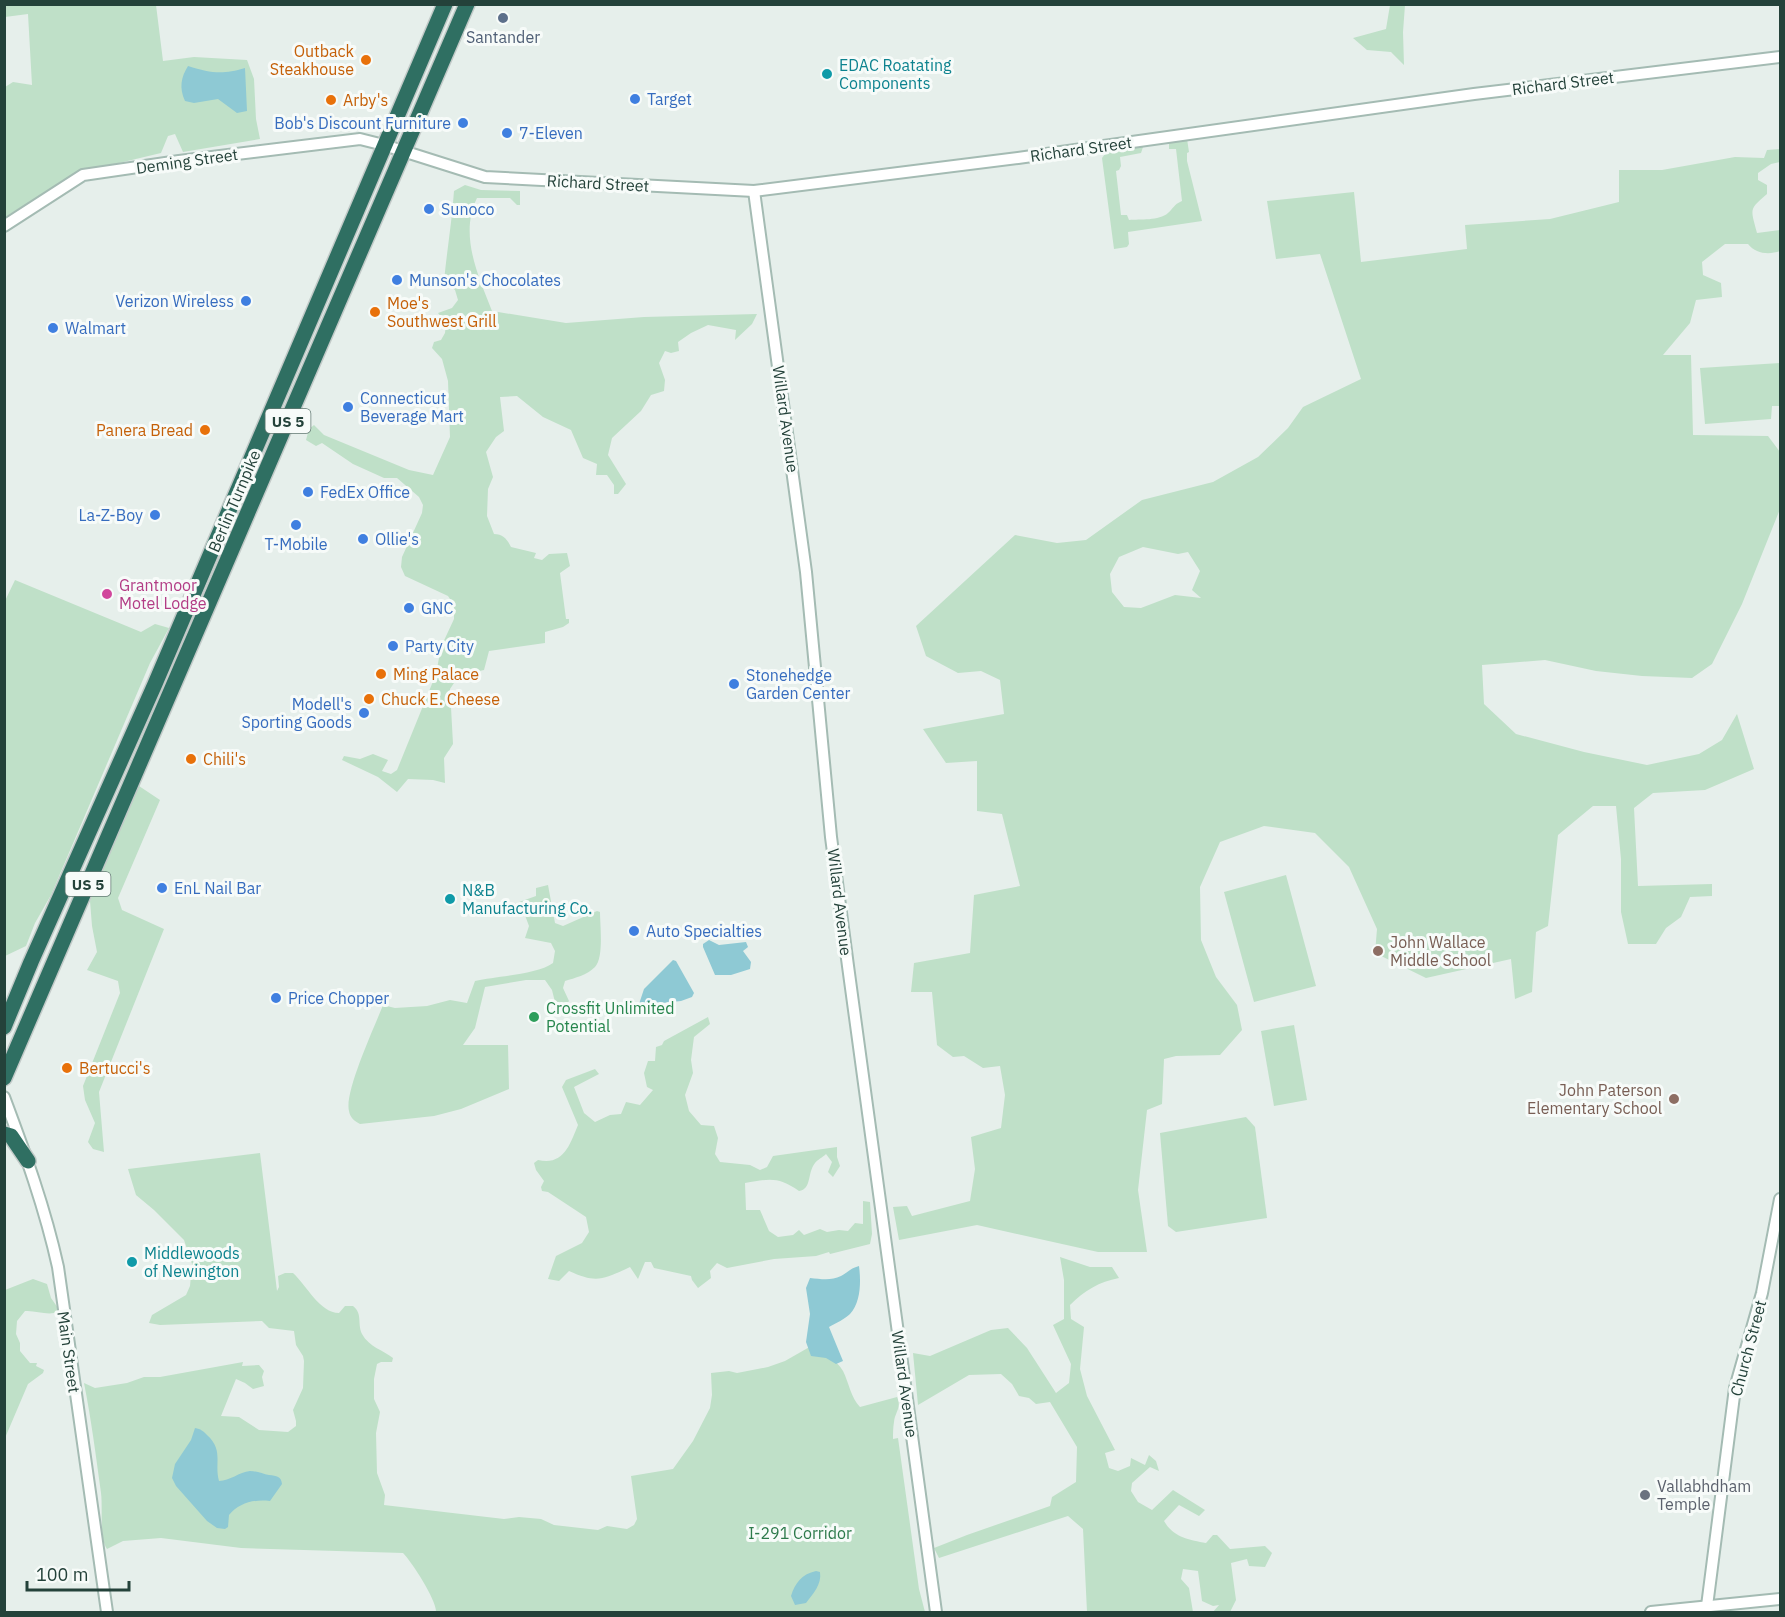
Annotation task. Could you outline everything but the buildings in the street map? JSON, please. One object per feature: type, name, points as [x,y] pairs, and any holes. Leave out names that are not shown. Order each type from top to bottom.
[{"type":"highway","name":"Berlin Turnpike","points":[[4,1027],[158,677],[446,4]]},
{"type":"highway","name":"Berlin Turnpike","points":[[4,1078],[467,4]]},
{"type":"highway","points":[[4,1134],[11,1136],[28,1161]]},
{"type":"main road","name":"Richard Street","points":[[384,145],[485,177],[754,191],[1018,158],[1481,93],[1780,57]]},
{"type":"main road","name":"Deming Street","points":[[4,226],[82,175],[360,140],[384,145]]},
{"type":"main road","name":"Willard Avenue","points":[[754,191],[806,572],[831,837],[936,1612]]},
{"type":"main road","name":"Main Street","points":[[4,1097],[28,1161],[58,1267],[107,1612]]},
{"type":"main road","name":"Church Street","points":[[1707,1606],[1735,1388],[1762,1293],[1780,1199]]},
{"type":"main road","points":[[1651,1612],[1780,1599]]},
{"type":"green space","points":[[5,5],[156,5],[163,61],[194,57],[247,60],[254,79],[256,119],[260,139],[183,152],[175,134],[168,136],[161,153],[77,173],[5,217],[5,87],[13,82],[32,85],[28,14],[5,17]]},
{"type":"green space","points":[[1390,5],[1405,5],[1404,65],[1391,52],[1367,50],[1353,38],[1386,29]]},
{"type":"green space","points":[[1187,139],[1189,152],[1187,161],[1202,221],[1128,232],[1127,247],[1114,249],[1102,158],[1108,150],[1143,147],[1141,153],[1120,157],[1121,166],[1116,171],[1121,215],[1127,215],[1129,220],[1164,216],[1182,201],[1176,149],[1169,149],[1169,142]]},
{"type":"green space","points":[[1780,149],[1780,162],[1771,164],[1758,173],[1758,180],[1767,185],[1767,194],[1754,207],[1753,214],[1757,233],[1780,230],[1780,251],[1763,253],[1748,244],[1725,244],[1702,262],[1703,275],[1721,283],[1722,297],[1696,300],[1690,323],[1663,355],[1691,355],[1693,435],[1768,436],[1780,452],[1780,509],[1742,604],[1712,664],[1692,678],[1596,671],[1545,660],[1482,665],[1484,704],[1516,734],[1584,752],[1647,765],[1699,754],[1722,740],[1737,714],[1754,769],[1705,790],[1653,793],[1634,808],[1638,886],[1712,884],[1712,896],[1690,897],[1681,917],[1666,928],[1656,944],[1628,944],[1621,912],[1621,859],[1616,806],[1593,806],[1558,835],[1548,926],[1536,932],[1532,992],[1515,999],[1511,959],[1426,978],[1375,953],[1377,929],[1349,867],[1315,833],[1264,826],[1220,842],[1200,887],[1201,940],[1216,977],[1237,1005],[1242,1030],[1220,1055],[1176,1056],[1164,1059],[1162,1104],[1147,1110],[1138,1190],[1147,1252],[1098,1252],[977,1225],[899,1240],[893,1207],[907,1206],[912,1216],[970,1201],[975,1169],[971,1137],[1001,1128],[1005,1095],[1000,1066],[983,1068],[964,1056],[953,1057],[937,1045],[932,992],[911,992],[914,963],[970,953],[974,895],[1020,886],[1002,814],[977,811],[977,761],[946,763],[923,729],[1004,714],[1000,680],[981,671],[958,673],[926,656],[916,626],[1015,535],[1057,543],[1086,540],[1142,500],[1213,482],[1258,457],[1288,428],[1303,407],[1361,379],[1320,254],[1276,259],[1267,201],[1354,192],[1361,262],[1467,249],[1465,225],[1550,219],[1619,202],[1619,170],[1662,170],[1735,157],[1764,158],[1767,150]],"holes":[[[1143,547],[1178,554],[1188,552],[1200,571],[1192,590],[1201,598],[1175,595],[1141,608],[1124,607],[1112,592],[1110,574],[1119,557]]]},
{"type":"green space","points":[[465,185],[481,190],[520,191],[520,205],[510,198],[477,198],[472,212],[470,241],[472,255],[492,311],[566,323],[644,317],[757,314],[752,324],[735,340],[736,330],[708,325],[678,342],[679,351],[671,353],[665,351],[659,363],[665,380],[664,391],[651,395],[641,411],[612,438],[608,455],[626,484],[618,494],[614,494],[614,485],[607,475],[596,475],[597,464],[583,458],[571,430],[543,417],[517,396],[500,397],[504,431],[496,437],[486,452],[493,477],[488,489],[487,516],[494,534],[504,538],[511,547],[536,553],[534,558],[542,560],[549,554],[567,553],[570,566],[560,573],[566,619],[569,619],[569,623],[545,632],[545,643],[489,651],[484,670],[475,672],[464,668],[450,689],[453,744],[444,758],[445,783],[408,779],[397,792],[378,777],[342,760],[344,756],[360,759],[373,754],[388,760],[382,771],[391,774],[397,770],[436,674],[441,647],[454,619],[454,605],[448,596],[405,576],[401,567],[402,557],[422,513],[423,505],[419,497],[397,478],[384,478],[353,464],[322,443],[316,446],[306,440],[309,429],[314,425],[324,435],[409,470],[433,475],[450,437],[448,381],[442,359],[432,348],[434,342],[441,340],[445,333],[446,323],[438,313],[452,308],[458,300],[455,290],[444,281],[454,191]]},
{"type":"green space","points":[[1780,363],[1780,406],[1772,406],[1771,419],[1705,424],[1700,368]]},
{"type":"green space","points":[[15,580],[141,632],[155,624],[169,628],[150,663],[51,895],[35,923],[26,946],[5,956],[4,603]]},
{"type":"green space","points":[[139,786],[160,800],[118,898],[122,910],[164,929],[99,1092],[104,1152],[93,1149],[88,1142],[95,1123],[85,1100],[83,1086],[120,993],[118,981],[87,970],[97,952],[90,901]]},
{"type":"green space","points":[[1286,875],[1316,986],[1254,1002],[1224,892]]},
{"type":"green space","points":[[548,885],[555,923],[563,926],[597,911],[600,912],[600,956],[592,970],[565,981],[563,988],[569,1001],[565,1006],[555,1002],[552,990],[545,980],[526,980],[485,987],[475,1028],[463,1045],[508,1045],[509,1089],[461,1109],[434,1116],[360,1124],[354,1120],[349,1111],[351,1089],[383,1005],[395,1008],[427,1006],[450,1000],[467,1003],[475,981],[527,973],[553,963],[555,951],[551,943],[525,938],[529,926],[523,910],[508,906],[536,896],[536,888]]},
{"type":"green space","points":[[708,1017],[710,1024],[694,1037],[691,1060],[693,1073],[685,1095],[689,1111],[701,1125],[714,1126],[718,1138],[715,1154],[720,1162],[750,1165],[760,1170],[767,1167],[773,1156],[837,1147],[840,1166],[833,1177],[828,1172],[832,1162],[826,1154],[815,1163],[808,1184],[803,1190],[799,1191],[785,1183],[773,1180],[745,1183],[746,1210],[760,1210],[769,1231],[778,1237],[793,1235],[799,1230],[804,1235],[820,1229],[827,1232],[848,1231],[855,1223],[863,1224],[863,1201],[870,1202],[872,1234],[870,1244],[830,1254],[829,1252],[816,1256],[774,1259],[727,1268],[717,1263],[710,1271],[711,1278],[698,1288],[691,1276],[654,1268],[651,1262],[645,1262],[638,1279],[630,1267],[613,1275],[594,1279],[569,1271],[559,1281],[548,1279],[556,1256],[582,1243],[589,1232],[586,1217],[548,1192],[542,1191],[544,1181],[534,1163],[538,1160],[547,1161],[560,1157],[569,1146],[578,1125],[562,1087],[566,1080],[595,1069],[599,1074],[574,1087],[584,1113],[595,1122],[610,1115],[621,1114],[626,1102],[640,1105],[653,1090],[647,1087],[644,1073],[648,1061],[655,1061],[656,1047]]},
{"type":"green space","points":[[1294,1025],[1307,1100],[1274,1106],[1261,1031]]},
{"type":"green space","points":[[1246,1117],[1255,1127],[1267,1218],[1176,1232],[1168,1226],[1160,1133]]},
{"type":"green space","name":"I-291 Corridor","points":[[260,1153],[277,1291],[278,1276],[293,1273],[326,1309],[339,1313],[345,1306],[353,1306],[358,1312],[362,1334],[365,1338],[393,1358],[392,1362],[377,1364],[374,1379],[374,1399],[380,1412],[376,1433],[377,1473],[385,1495],[384,1505],[504,1519],[519,1517],[541,1519],[554,1525],[598,1530],[607,1526],[627,1529],[634,1525],[637,1519],[631,1476],[673,1469],[693,1441],[710,1408],[711,1373],[729,1371],[737,1373],[768,1367],[785,1361],[813,1345],[840,1367],[860,1407],[897,1397],[899,1407],[894,1422],[893,1439],[898,1438],[919,1589],[925,1612],[436,1612],[418,1573],[403,1553],[241,1548],[161,1538],[123,1541],[107,1549],[103,1538],[101,1493],[84,1383],[95,1388],[127,1383],[144,1377],[160,1377],[243,1362],[242,1366],[259,1365],[264,1371],[262,1377],[264,1386],[253,1389],[236,1379],[221,1416],[239,1417],[259,1430],[288,1432],[296,1426],[293,1410],[303,1388],[304,1361],[296,1345],[294,1331],[269,1328],[262,1321],[160,1325],[149,1323],[152,1315],[186,1295],[190,1286],[192,1264],[184,1240],[136,1195],[128,1169]]},
{"type":"green space","points":[[1060,1257],[1090,1267],[1112,1267],[1119,1278],[1093,1287],[1070,1305],[1071,1319],[1084,1327],[1080,1369],[1087,1396],[1115,1450],[1105,1453],[1109,1468],[1118,1471],[1130,1466],[1131,1458],[1145,1465],[1149,1455],[1156,1461],[1159,1471],[1150,1467],[1132,1483],[1131,1491],[1138,1502],[1152,1510],[1173,1490],[1205,1510],[1199,1516],[1179,1505],[1164,1521],[1172,1531],[1188,1539],[1206,1543],[1213,1535],[1217,1535],[1230,1549],[1265,1546],[1272,1553],[1265,1567],[1249,1566],[1247,1559],[1231,1563],[1236,1600],[1230,1612],[1213,1612],[1219,1605],[1213,1606],[1202,1601],[1198,1571],[1183,1569],[1181,1579],[1189,1588],[1193,1612],[1087,1612],[1083,1529],[1068,1516],[939,1558],[934,1548],[1050,1506],[1052,1497],[1076,1482],[1077,1447],[1050,1402],[1036,1404],[1029,1398],[1019,1396],[1012,1384],[1001,1374],[969,1375],[918,1405],[913,1353],[930,1356],[991,1330],[1008,1328],[1027,1348],[1056,1393],[1069,1383],[1071,1364],[1053,1325],[1064,1319],[1064,1280]]},
{"type":"green space","points":[[33,1279],[47,1284],[51,1298],[58,1308],[57,1312],[53,1313],[25,1311],[17,1321],[16,1334],[20,1343],[20,1351],[30,1363],[37,1363],[36,1366],[44,1370],[28,1384],[5,1438],[5,1290]]},
{"type":"water","points":[[188,66],[216,72],[230,72],[245,68],[247,111],[237,113],[218,99],[194,103],[185,101],[182,83]]},
{"type":"water","points":[[709,940],[719,945],[746,942],[748,947],[743,951],[751,962],[750,969],[731,975],[715,975],[703,947],[703,944]]},
{"type":"water","points":[[673,960],[676,961],[694,993],[692,997],[662,1003],[651,1013],[642,1014],[639,1004],[644,989]]},
{"type":"water","points":[[859,1266],[859,1291],[854,1309],[846,1318],[829,1327],[843,1361],[836,1364],[826,1358],[811,1356],[806,1342],[810,1314],[806,1288],[810,1278],[833,1279]]},
{"type":"water","points":[[195,1428],[204,1432],[215,1446],[219,1481],[255,1471],[276,1476],[280,1478],[282,1484],[270,1501],[247,1503],[237,1507],[229,1515],[228,1527],[225,1529],[217,1528],[207,1521],[176,1486],[172,1478],[175,1464],[191,1440]]},
{"type":"water","points":[[820,1572],[820,1581],[816,1589],[806,1603],[795,1605],[791,1596],[797,1583],[807,1574]]},
{"type":"place","name":"Santander","points":[[503,18]]},
{"type":"place","name":"Outback Steakhouse","points":[[366,60]]},
{"type":"place","name":"EDAC Roatating Components","points":[[827,74]]},
{"type":"place","name":"Target","points":[[635,99]]},
{"type":"place","name":"Arby's","points":[[331,100]]},
{"type":"place","name":"Bob's Discount Furniture","points":[[463,123]]},
{"type":"place","name":"7-Eleven","points":[[507,133]]},
{"type":"place","name":"Sunoco","points":[[429,209]]},
{"type":"place","name":"Munson's Chocolates","points":[[397,280]]},
{"type":"place","name":"Verizon Wireless","points":[[246,301]]},
{"type":"place","name":"Moe's Southwest Grill","points":[[375,312]]},
{"type":"place","name":"Walmart","points":[[53,328]]},
{"type":"place","name":"Connecticut Beverage Mart","points":[[348,407]]},
{"type":"place","name":"Panera Bread","points":[[205,430]]},
{"type":"place","name":"FedEx Office","points":[[308,492]]},
{"type":"place","name":"La-Z-Boy","points":[[155,515]]},
{"type":"place","name":"T-Mobile","points":[[296,525]]},
{"type":"place","name":"Ollie's","points":[[363,539]]},
{"type":"place","name":"Grantmoor Motel Lodge","points":[[107,594]]},
{"type":"place","name":"GNC","points":[[409,608]]},
{"type":"place","name":"Party City","points":[[393,646]]},
{"type":"place","name":"Ming Palace","points":[[381,674]]},
{"type":"place","name":"Stonehedge Garden Center","points":[[734,684]]},
{"type":"place","name":"Chuck E. Cheese","points":[[369,699]]},
{"type":"place","name":"Modell's Sporting Goods","points":[[364,713]]},
{"type":"place","name":"Chili's","points":[[191,759]]},
{"type":"place","name":"EnL Nail Bar","points":[[162,888]]},
{"type":"place","name":"N&B Manufacturing Co.","points":[[450,899]]},
{"type":"place","name":"Auto Specialties","points":[[634,931]]},
{"type":"place","name":"John Wallace Middle School","points":[[1378,951]]},
{"type":"place","name":"Price Chopper","points":[[276,998]]},
{"type":"place","name":"Crossfit Unlimited Potential","points":[[534,1017]]},
{"type":"place","name":"Bertucci's","points":[[67,1068]]},
{"type":"place","name":"John Paterson Elementary School","points":[[1674,1099]]},
{"type":"place","name":"Middlewoods of Newington","points":[[132,1262]]},
{"type":"place","name":"Vallabhdham Temple","points":[[1645,1495]]}]
